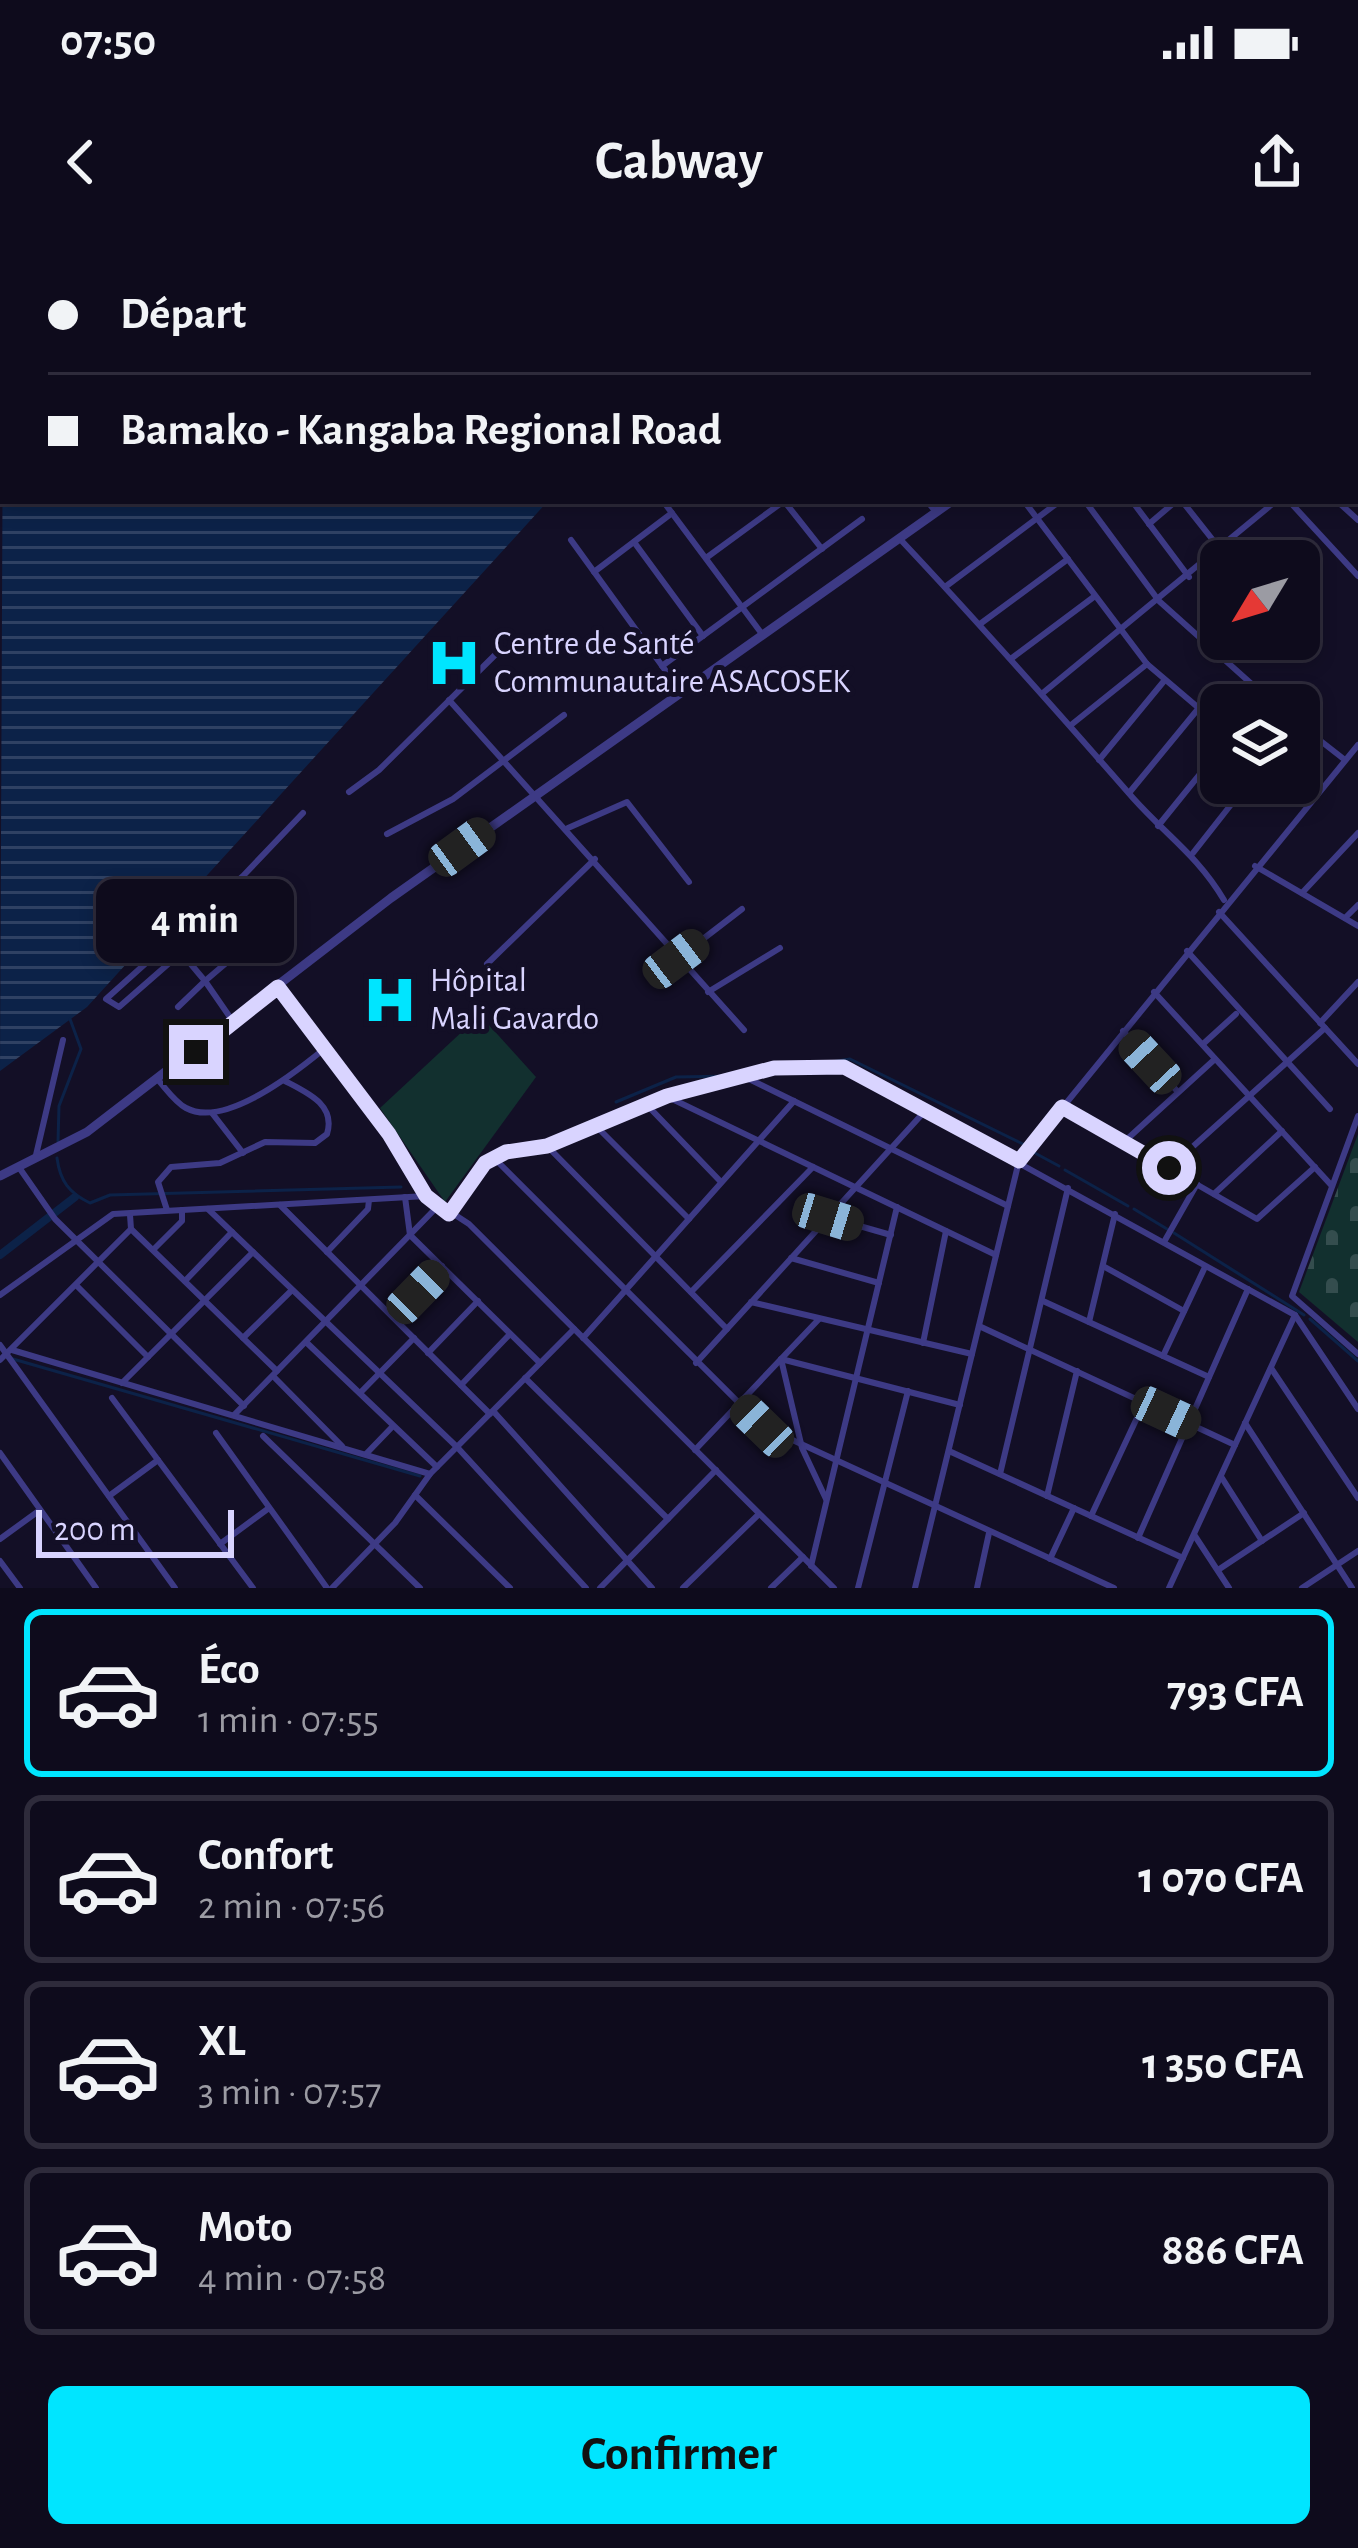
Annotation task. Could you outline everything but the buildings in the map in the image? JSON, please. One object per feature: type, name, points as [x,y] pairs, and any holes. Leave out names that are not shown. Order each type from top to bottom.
[{"type":"street","points":[[706,558],[780,504]]},
{"type":"street","points":[[786,504],[821,549]]},
{"type":"street","points":[[929,504],[936,512]]},
{"type":"street","points":[[0,1176],[66,1144],[159,1081],[534,795],[948,504]]},
{"type":"street","points":[[1026,504],[1147,664],[1198,709],[1129,793]]},
{"type":"street","points":[[945,587],[1056,504]]},
{"type":"street","points":[[1087,504],[1159,601],[1252,684]]},
{"type":"street","points":[[1134,504],[1189,578]]},
{"type":"street","points":[[1149,524],[1175,504]]},
{"type":"street","points":[[1182,504],[1213,540]]},
{"type":"street","points":[[1230,540],[1272,504]]},
{"type":"street","points":[[1291,504],[1358,576]]},
{"type":"street","points":[[595,572],[634,542],[670,505],[764,637]]},
{"type":"street","points":[[662,666],[862,519]]},
{"type":"street","points":[[899,538],[1045,692],[1158,826],[1192,853],[1225,902]]},
{"type":"street","points":[[571,540],[683,694]]},
{"type":"street","points":[[634,542],[704,636]]},
{"type":"street","points":[[980,624],[1068,560]]},
{"type":"street","points":[[1045,692],[1200,567]]},
{"type":"street","points":[[1012,658],[1095,596]]},
{"type":"street","points":[[349,792],[496,654]]},
{"type":"street","points":[[1071,724],[1147,664]]},
{"type":"street","points":[[1100,760],[1164,681]]},
{"type":"street","points":[[449,700],[596,859],[676,959],[744,1030]]},
{"type":"street","points":[[387,834],[506,761],[563,716]]},
{"type":"street","points":[[1320,740],[1345,760]]},
{"type":"street","points":[[1320,789],[1358,745]]},
{"type":"street","points":[[1158,826],[1200,774]]},
{"type":"street","points":[[568,828],[627,802],[689,882]]},
{"type":"street","points":[[1192,853],[1230,804]]},
{"type":"street","points":[[915,1588],[1019,1161],[1307,804]]},
{"type":"street","points":[[254,889],[118,1007],[104,997],[243,876],[303,813]]},
{"type":"street","points":[[1301,893],[1358,833]]},
{"type":"street","points":[[487,964],[596,859]]},
{"type":"street","points":[[1255,866],[1358,926]]},
{"type":"street","points":[[1345,918],[1358,904]]},
{"type":"street","points":[[676,959],[742,909]]},
{"type":"street","points":[[1218,911],[1358,1064]]},
{"type":"street","points":[[178,1006],[259,935]]},
{"type":"street","points":[[707,992],[780,948]]},
{"type":"street","points":[[179,950],[233,1023]]},
{"type":"street","points":[[1186,951],[1330,1109]]},
{"type":"street","points":[[1169,1168],[1287,1062],[1358,982]]},
{"type":"street","points":[[278,987],[389,1134],[437,1208],[469,1224],[834,1588]]},
{"type":"street","points":[[1154,992],[1332,1186]]},
{"type":"street","points":[[1202,1044],[1236,1014]]},
{"type":"street","points":[[1123,1031],[1178,1092]]},
{"type":"street","points":[[41,1154],[63,1040]]},
{"type":"street","points":[[159,1081],[186,1108],[211,1111],[285,1081],[324,1049]]},
{"type":"street","points":[[1124,1142],[1215,1059]]},
{"type":"street","points":[[449,1214],[494,1158],[547,1146],[667,1096],[774,1068],[844,1067],[1295,1315],[1358,1408]]},
{"type":"street","points":[[747,1078],[1008,1206]]},
{"type":"street","points":[[167,1210],[158,1186],[171,1167],[220,1163],[265,1142],[315,1142],[326,1134],[330,1121],[324,1107],[285,1081]]},
{"type":"street","points":[[667,1096],[996,1255]]},
{"type":"street","points":[[583,1338],[794,1101]]},
{"type":"street","points":[[646,1104],[721,1182]]},
{"type":"street","points":[[1062,1107],[1257,1219],[1316,1168]]},
{"type":"street","points":[[211,1111],[242,1153]]},
{"type":"street","points":[[696,1363],[925,1111]]},
{"type":"street","points":[[1358,1116],[1292,1296],[1358,1354]]},
{"type":"street","points":[[597,1127],[688,1219]]},
{"type":"street","points":[[1214,1194],[1282,1131]]},
{"type":"street","points":[[547,1146],[727,1329]]},
{"type":"street","points":[[494,1158],[762,1426],[1113,1588]]},
{"type":"street","points":[[18,1166],[55,1220],[244,1406]]},
{"type":"street","points":[[691,1292],[813,1166]]},
{"type":"street","points":[[1164,1242],[1197,1184]]},
{"type":"street","points":[[1000,1474],[1068,1188]]},
{"type":"street","points":[[0,1295],[113,1214],[426,1196]]},
{"type":"street","points":[[405,1197],[410,1235],[540,1363]]},
{"type":"street","points":[[327,1252],[368,1209],[370,1199]]},
{"type":"street","points":[[280,1204],[492,1412],[652,1588]]},
{"type":"street","points":[[234,1415],[437,1208]]},
{"type":"street","points":[[812,1566],[897,1208]]},
{"type":"street","points":[[208,1209],[457,1447],[586,1588]]},
{"type":"street","points":[[153,1250],[182,1221],[182,1210]]},
{"type":"street","points":[[130,1214],[131,1229],[243,1338],[344,1448]]},
{"type":"street","points":[[1089,1322],[1114,1214]]},
{"type":"street","points":[[828,1217],[891,1235]]},
{"type":"street","points":[[6,1355],[131,1229]]},
{"type":"street","points":[[923,1343],[946,1231]]},
{"type":"street","points":[[184,1281],[232,1232]]},
{"type":"street","points":[[122,1383],[254,1252]]},
{"type":"street","points":[[791,1258],[879,1283]]},
{"type":"street","points":[[1163,1356],[1206,1265]]},
{"type":"street","points":[[1103,1266],[1184,1311]]},
{"type":"street","points":[[393,1317],[442,1267]]},
{"type":"street","points":[[76,1285],[148,1357]]},
{"type":"street","points":[[1138,1538],[1248,1288]]},
{"type":"street","points":[[243,1338],[292,1289]]},
{"type":"street","points":[[1042,1300],[1209,1377]]},
{"type":"street","points":[[428,1352],[478,1301]]},
{"type":"street","points":[[751,1303],[972,1354]]},
{"type":"street","points":[[1301,1324],[1311,1312]]},
{"type":"street","points":[[1169,1588],[1295,1315]]},
{"type":"street","points":[[695,1450],[819,1319]]},
{"type":"street","points":[[979,1325],[1235,1445]]},
{"type":"street","points":[[216,1433],[329,1588],[375,1544],[430,1474],[574,1329]]},
{"type":"street","points":[[461,1385],[510,1334]]},
{"type":"street","points":[[360,1393],[414,1338]]},
{"type":"street","points":[[306,1342],[437,1467]]},
{"type":"street","points":[[0,1345],[176,1588]]},
{"type":"street","points":[[6,1355],[122,1383],[430,1474]]},
{"type":"street","points":[[781,1359],[960,1405]]},
{"type":"street","points":[[781,1359],[802,1448],[827,1501]]},
{"type":"street","points":[[1271,1368],[1357,1495]]},
{"type":"street","points":[[1047,1496],[1077,1371]]},
{"type":"street","points":[[525,1378],[668,1519]]},
{"type":"street","points":[[858,1588],[908,1391]]},
{"type":"street","points":[[112,1398],[253,1588]]},
{"type":"street","points":[[1091,1516],[1144,1402]]},
{"type":"street","points":[[1245,1423],[1352,1588]]},
{"type":"street","points":[[366,1454],[394,1425]]},
{"type":"street","points":[[263,1436],[420,1588]]},
{"type":"street","points":[[949,1450],[1183,1558]]},
{"type":"street","points":[[0,1453],[95,1588]]},
{"type":"street","points":[[109,1496],[158,1460]]},
{"type":"street","points":[[600,1588],[716,1471]]},
{"type":"street","points":[[1220,1476],[1262,1541]]},
{"type":"street","points":[[415,1495],[510,1588]]},
{"type":"street","points":[[220,1544],[269,1508]]},
{"type":"street","points":[[1050,1559],[1074,1508]]},
{"type":"street","points":[[0,1539],[40,1510]]},
{"type":"street","points":[[1217,1570],[1304,1513]]},
{"type":"street","points":[[683,1588],[759,1514]]},
{"type":"street","points":[[987,1588],[977,1586],[989,1532]]},
{"type":"street","points":[[1194,1534],[1229,1588]]},
{"type":"street","points":[[1302,1588],[1358,1551]]},
{"type":"street","points":[[771,1588],[803,1557]]},
{"type":"street","points":[[0,1561],[20,1588]]},
{"type":"green space","points":[[480,1015],[536,1077],[445,1202],[380,1108]]},
{"type":"green space","points":[[1358,1134],[1358,1342],[1299,1292]]},
{"type":"water","points":[[2,504],[545,504],[87,1007],[0,1071]]},
{"type":"waterway","points":[[58,1141],[59,1106],[81,1049],[70,1019]]},
{"type":"waterway","points":[[813,1065],[850,1059],[1025,1145]]},
{"type":"waterway","points":[[616,1102],[676,1077],[732,1076]]},
{"type":"waterway","points":[[1033,1152],[1059,1166]]},
{"type":"waterway","points":[[57,1158],[67,1185],[90,1203],[110,1195],[401,1187]]},
{"type":"waterway","points":[[1065,1170],[1128,1206]]},
{"type":"waterway","points":[[0,1255],[75,1197]]},
{"type":"waterway","points":[[1134,1209],[1167,1229]]},
{"type":"waterway","points":[[1174,1233],[1304,1315]]},
{"type":"waterway","points":[[1310,1319],[1358,1361]]},
{"type":"waterway","points":[[13,1359],[420,1476]]},
{"type":"place","name":"Centre de Santé Communautaire ASACOSEK","points":[[454,663]]},
{"type":"place","name":"Hôpital Mali Gavardo","points":[[390,1000]]},
{"type":"route","points":[[196,1052],[278,987],[389,1134],[426,1196],[449,1214],[485,1163],[506,1152],[547,1146],[667,1096],[774,1068],[844,1067],[1019,1161],[1062,1107],[1169,1168]]}]
